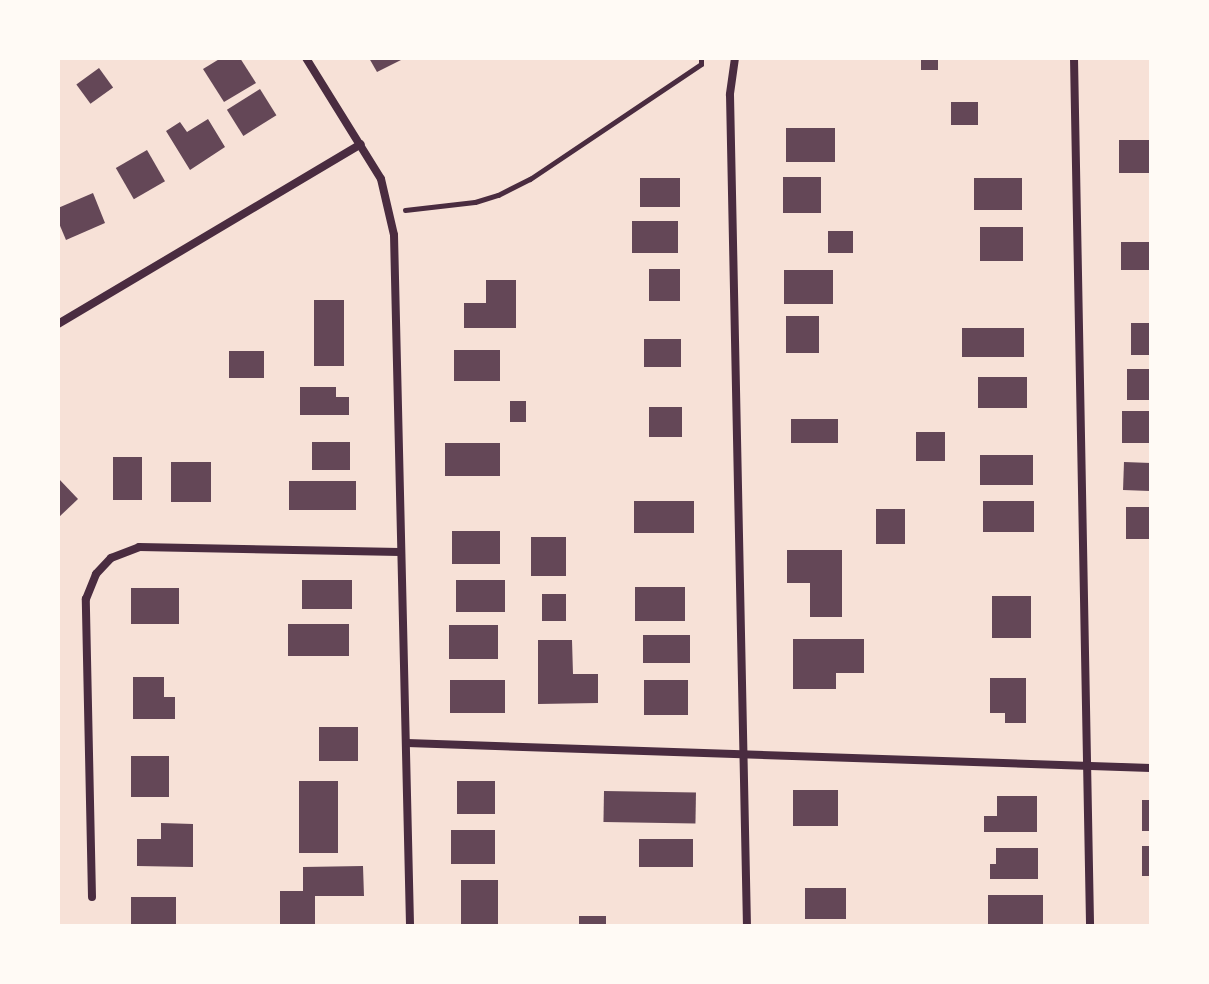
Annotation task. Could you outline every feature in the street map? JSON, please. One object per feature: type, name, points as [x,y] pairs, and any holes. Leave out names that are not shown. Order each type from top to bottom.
[{"type":"street","points":[[306,58],[381,179],[394,235],[410,926]]},
{"type":"street","points":[[735,58],[730,95],[747,926]]},
{"type":"street","points":[[1074,58],[1090,926]]},
{"type":"street","points":[[58,324],[361,144]]},
{"type":"street","points":[[92,897],[86,599],[96,574],[111,558],[139,547],[400,552]]},
{"type":"street","points":[[407,743],[1151,768]]},
{"type":"path","points":[[414,209],[475,202],[498,195],[530,179],[701,64],[701,58]]},
{"type":"building","points":[[221,58],[240,58],[256,83],[224,102],[203,69]]},
{"type":"building","points":[[369,58],[405,58],[377,72]]},
{"type":"building","points":[[921,58],[938,58],[938,70],[921,70]]},
{"type":"building","points":[[99,68],[113,87],[90,104],[76,84]]},
{"type":"building","points":[[260,89],[276,115],[243,136],[227,110]]},
{"type":"building","points":[[951,102],[978,102],[978,125],[951,125]]},
{"type":"building","points":[[208,119],[225,147],[190,170],[166,131],[180,122],[187,132]]},
{"type":"building","points":[[786,128],[835,128],[835,162],[786,162]]},
{"type":"building","points":[[1119,140],[1151,140],[1151,173],[1119,173]]},
{"type":"building","points":[[147,150],[165,181],[134,199],[116,168]]},
{"type":"building","points":[[783,177],[821,177],[821,213],[783,213]]},
{"type":"building","points":[[640,178],[680,178],[680,207],[640,207]]},
{"type":"building","points":[[974,178],[1022,178],[1022,210],[974,210]]},
{"type":"building","points":[[93,193],[105,223],[66,240],[58,221],[58,208]]},
{"type":"building","points":[[632,221],[678,221],[678,253],[632,253]]},
{"type":"building","points":[[980,227],[1023,227],[1023,261],[980,261]]},
{"type":"building","points":[[828,231],[853,231],[853,253],[828,253]]},
{"type":"building","points":[[1121,242],[1151,242],[1151,270],[1121,270]]},
{"type":"building","points":[[649,269],[680,269],[680,301],[649,301]]},
{"type":"building","points":[[784,270],[833,270],[833,304],[784,304]]},
{"type":"building","points":[[486,280],[516,280],[516,328],[464,328],[464,303],[486,303]]},
{"type":"building","points":[[314,300],[344,300],[344,366],[314,366]]},
{"type":"building","points":[[786,316],[819,316],[819,353],[786,353]]},
{"type":"building","points":[[1131,323],[1151,323],[1151,355],[1131,355]]},
{"type":"building","points":[[962,328],[1024,328],[1024,357],[962,357]]},
{"type":"building","points":[[644,339],[681,339],[681,367],[644,367]]},
{"type":"building","points":[[454,350],[500,350],[500,381],[454,381]]},
{"type":"building","points":[[229,351],[264,351],[264,378],[229,378]]},
{"type":"building","points":[[1127,369],[1151,369],[1151,400],[1127,400]]},
{"type":"building","points":[[978,377],[1027,377],[1027,408],[978,408]]},
{"type":"building","points":[[300,387],[336,387],[336,397],[349,397],[349,415],[300,415]]},
{"type":"building","points":[[510,401],[526,401],[526,422],[510,422]]},
{"type":"building","points":[[649,407],[682,407],[682,437],[649,437]]},
{"type":"building","points":[[1122,411],[1151,411],[1151,443],[1122,443]]},
{"type":"building","points":[[791,419],[838,419],[838,443],[791,443]]},
{"type":"building","points":[[916,432],[945,432],[945,461],[916,461]]},
{"type":"building","points":[[312,442],[350,442],[350,470],[312,470]]},
{"type":"building","points":[[445,443],[500,443],[500,476],[445,476]]},
{"type":"building","points":[[980,455],[1033,455],[1033,485],[980,485]]},
{"type":"building","points":[[113,457],[142,457],[142,500],[113,500]]},
{"type":"building","points":[[171,462],[211,462],[211,502],[171,502]]},
{"type":"building","points":[[1124,462],[1151,463],[1150,491],[1123,490]]},
{"type":"building","points":[[58,478],[78,499],[58,518]]},
{"type":"building","points":[[289,481],[356,481],[356,510],[289,510]]},
{"type":"building","points":[[634,501],[694,501],[694,533],[634,533]]},
{"type":"building","points":[[983,501],[1034,501],[1034,532],[983,532]]},
{"type":"building","points":[[1126,507],[1151,507],[1151,539],[1126,539]]},
{"type":"building","points":[[876,509],[905,509],[905,544],[876,544]]},
{"type":"building","points":[[452,531],[500,531],[500,564],[452,564]]},
{"type":"building","points":[[531,537],[566,537],[566,576],[531,576]]},
{"type":"building","points":[[787,550],[842,550],[842,617],[810,617],[810,583],[787,583]]},
{"type":"building","points":[[302,580],[352,580],[352,609],[302,609]]},
{"type":"building","points":[[456,580],[505,580],[505,612],[456,612]]},
{"type":"building","points":[[635,587],[685,587],[685,621],[635,621]]},
{"type":"building","points":[[131,588],[179,588],[179,624],[131,624]]},
{"type":"building","points":[[542,594],[566,594],[566,621],[542,621]]},
{"type":"building","points":[[992,596],[1031,596],[1031,638],[992,638]]},
{"type":"building","points":[[288,624],[349,624],[349,656],[288,656]]},
{"type":"building","points":[[449,625],[498,625],[498,659],[449,659]]},
{"type":"building","points":[[643,635],[690,635],[690,663],[643,663]]},
{"type":"building","points":[[793,639],[864,639],[864,673],[836,673],[836,689],[793,689]]},
{"type":"building","points":[[538,640],[572,640],[573,674],[598,674],[598,703],[538,704]]},
{"type":"building","points":[[133,677],[164,677],[164,697],[175,697],[175,719],[133,719]]},
{"type":"building","points":[[990,678],[1026,678],[1026,723],[1005,723],[1005,713],[990,713]]},
{"type":"building","points":[[450,680],[505,680],[505,713],[450,713]]},
{"type":"building","points":[[644,680],[688,680],[688,715],[644,715]]},
{"type":"building","points":[[319,727],[358,727],[358,761],[319,761]]},
{"type":"building","points":[[131,756],[169,756],[169,797],[131,797]]},
{"type":"building","points":[[299,781],[338,781],[338,853],[299,853]]},
{"type":"building","points":[[457,781],[495,781],[495,814],[457,814]]},
{"type":"building","points":[[793,790],[838,790],[838,826],[793,826]]},
{"type":"building","points":[[604,791],[696,793],[695,824],[603,822]]},
{"type":"building","points":[[997,796],[1037,796],[1037,832],[984,832],[984,816],[997,816]]},
{"type":"building","points":[[1142,800],[1151,800],[1151,831],[1142,831]]},
{"type":"building","points":[[161,823],[193,824],[193,867],[137,866],[137,839],[161,839]]},
{"type":"building","points":[[451,830],[495,830],[495,864],[451,864]]},
{"type":"building","points":[[639,839],[693,839],[693,867],[639,867]]},
{"type":"building","points":[[1142,846],[1151,846],[1151,876],[1142,876]]},
{"type":"building","points":[[996,848],[1038,848],[1038,879],[990,879],[990,864],[996,864]]},
{"type":"building","points":[[363,866],[364,896],[315,896],[315,926],[280,926],[280,891],[303,891],[303,867]]},
{"type":"building","points":[[461,880],[498,880],[498,926],[461,926]]},
{"type":"building","points":[[805,888],[846,888],[846,919],[805,919]]},
{"type":"building","points":[[988,895],[1043,895],[1043,926],[988,926]]},
{"type":"building","points":[[131,897],[176,897],[176,926],[131,926]]},
{"type":"building","points":[[579,916],[606,916],[606,926],[579,926]]}]
